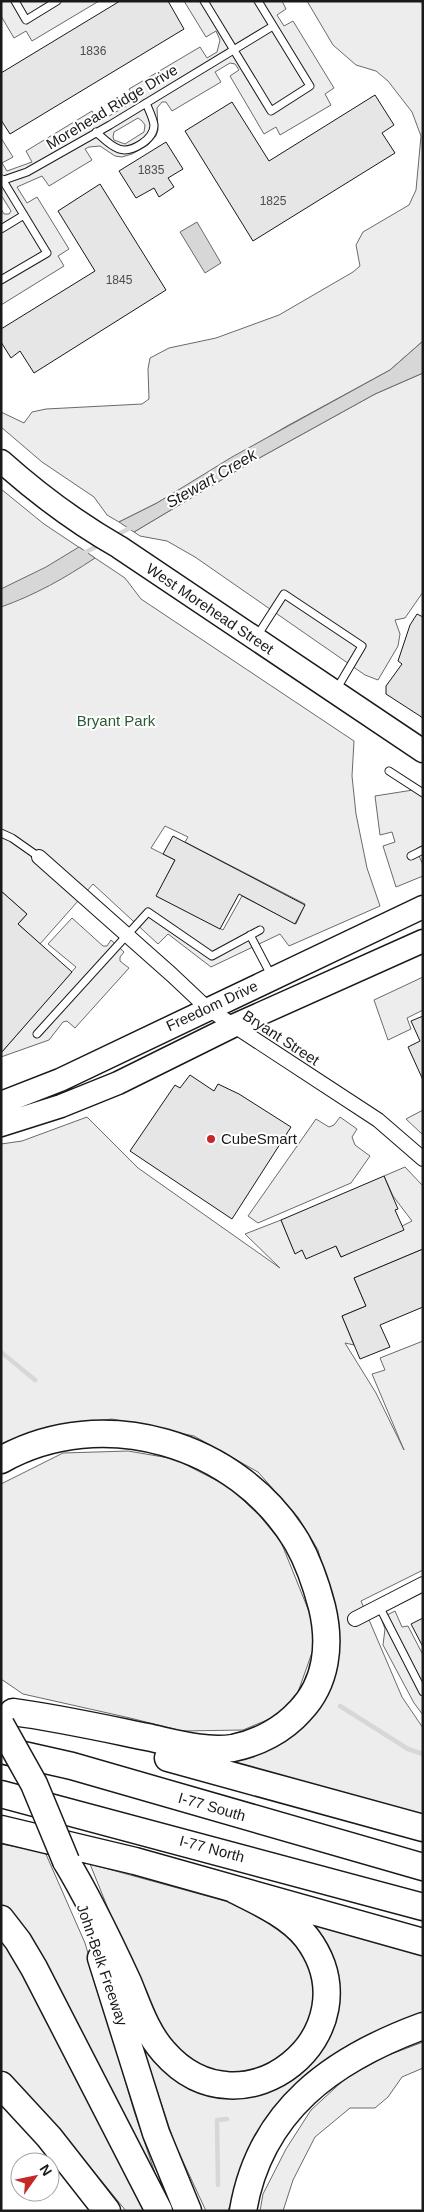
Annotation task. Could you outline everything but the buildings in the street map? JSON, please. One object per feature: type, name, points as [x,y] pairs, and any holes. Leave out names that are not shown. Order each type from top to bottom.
[{"type":"highway","points":[[1,1460],[50,1440],[101,1433],[139,1436],[176,1445],[221,1467],[247,1485],[270,1507],[297,1543],[316,1585],[324,1615],[328,1646],[322,1674],[312,1695],[303,1708],[278,1730],[258,1741],[236,1747],[201,1748],[45,1717],[5,1716]]},
{"type":"highway","points":[[5,1716],[164,1756],[423,1828]]},
{"type":"highway","name":"John Belk Freeway","points":[[5,1716],[66,1861],[106,1972],[156,2133],[188,2211]]},
{"type":"highway","name":"I-77 South","points":[[1,1750],[72,1766],[423,1867]]},
{"type":"highway","name":"I-77 North","points":[[1,1794],[423,1907]]},
{"type":"highway","points":[[1,1829],[135,1861],[423,1942]]},
{"type":"highway","points":[[66,1861],[100,1923],[151,2034],[164,2052],[181,2068],[200,2079],[226,2085],[246,2085],[266,2080],[302,2057],[318,2032],[324,2014],[326,1992],[320,1963],[306,1937],[276,1912],[235,1890]]},
{"type":"highway","points":[[1,1919],[18,1941],[34,1968],[159,2211]]},
{"type":"highway","points":[[243,2211],[255,2165],[269,2137],[284,2114],[304,2092],[340,2066],[366,2051],[423,2026]]},
{"type":"highway","points":[[1,2085],[49,2137],[107,2211]]},
{"type":"highway","points":[[1,2105],[68,2162]]},
{"type":"main road","name":"West Morehead Street","points":[[1,462],[92,532],[119,547],[423,751]]},
{"type":"main road","name":"Freedom Drive","points":[[1,1103],[60,1080],[207,1008],[423,907]]},
{"type":"main road","name":"Freedom Drive","points":[[1,1125],[61,1106],[118,1082],[233,1026],[423,941]]},
{"type":"street","name":"Bryant Street","points":[[39,857],[207,1008],[378,1120],[423,1159]]},
{"type":"street","points":[[355,1619],[423,1584]]},
{"type":"lane","points":[[16,1],[26,20],[57,1]]},
{"type":"lane","points":[[204,1],[271,111],[310,86],[258,1]]},
{"type":"lane","name":"Morehead Ridge Drive","points":[[2,180],[27,172],[273,26]]},
{"type":"lane","points":[[96,132],[110,145],[120,150],[131,149],[147,139],[152,133],[154,125],[146,103]]},
{"type":"lane","points":[[1,280],[47,253],[2,180]]},
{"type":"lane","points":[[1,229],[24,215]]},
{"type":"lane","points":[[255,639],[284,594],[362,646],[335,692]]},
{"type":"lane","points":[[389,771],[423,794]]},
{"type":"lane","points":[[1,834],[12,838],[39,857]]},
{"type":"lane","points":[[411,856],[423,850]]},
{"type":"lane","points":[[37,1034],[148,912],[212,956],[260,930]]},
{"type":"lane","points":[[250,935],[273,978]]},
{"type":"lane","points":[[379,1606],[423,1692]]},
{"type":"shaded area","points":[[1,1],[99,1],[32,41],[26,31],[14,38],[1,16]]},
{"type":"shaded area","points":[[184,1],[282,1],[286,9],[277,15],[284,26],[293,21],[334,88],[325,94],[331,105],[280,135],[276,127],[264,134],[230,76],[239,70],[235,64],[230,63],[215,72],[221,82],[172,111],[166,102],[162,102],[157,108],[158,130],[156,136],[148,145],[122,157],[115,156],[100,146],[89,147],[85,149],[92,160],[49,186],[42,176],[17,187],[27,203],[37,197],[69,249],[58,256],[64,266],[1,305],[1,209],[4,214],[9,214],[11,211],[1,195],[1,138],[13,157],[2,163],[7,171],[32,162],[26,151],[92,111],[99,122],[136,100],[129,89],[200,47],[207,58],[217,52],[220,40],[216,31],[206,37]],"holes":[[[138,118],[145,125],[144,132],[125,144],[114,140],[114,132]]]},
{"type":"shaded area","points":[[307,1],[423,1],[423,341],[390,370],[287,426],[157,503],[119,522],[107,515],[94,497],[42,462],[1,427],[1,412],[24,423],[32,412],[46,409],[142,404],[149,399],[148,369],[150,358],[169,348],[216,338],[279,315],[353,272],[360,266],[356,245],[363,232],[409,205],[416,190],[421,136],[412,112],[388,81],[376,71],[356,65],[333,45]]},
{"type":"shaded area","points":[[423,373],[423,592],[405,618],[395,620],[400,634],[398,646],[378,680],[365,675],[195,557],[167,541],[140,536],[134,532],[243,467],[375,394]]},
{"type":"shaded area","name":"Bryant Park","points":[[1,489],[44,524],[125,578],[141,599],[354,741],[352,776],[356,814],[367,868],[380,906],[289,946],[280,934],[211,967],[168,934],[158,944],[93,884],[40,944],[18,924],[27,914],[1,891]],"holes":[[[165,826],[188,837],[185,842],[305,904],[296,924],[242,896],[223,930],[157,896],[175,860],[151,848]]]},
{"type":"shaded area","points":[[413,790],[423,797],[423,845],[416,849],[423,865],[423,876],[396,887],[383,846],[395,842],[392,832],[380,835],[375,796]]},
{"type":"shaded area","points":[[72,918],[103,946],[107,946],[111,940],[124,952],[120,957],[120,961],[129,968],[75,1028],[67,1021],[63,1022],[49,1040],[1,1057],[1,1053],[76,967],[48,944]]},
{"type":"shaded area","points":[[423,977],[423,1010],[407,1018],[411,1029],[388,1040],[374,1000]]},
{"type":"shaded area","points":[[423,1110],[423,1133],[422,1134],[406,1119]]},
{"type":"shaded area","points":[[87,1117],[138,1168],[280,1268],[245,1234],[281,1220],[295,1253],[302,1250],[336,1246],[341,1257],[412,1221],[393,1196],[384,1176],[405,1167],[423,1186],[423,1249],[354,1278],[366,1306],[342,1316],[354,1345],[345,1343],[376,1393],[404,1450],[372,1374],[385,1370],[380,1358],[423,1341],[423,1570],[361,1601],[402,1697],[423,1728],[423,1815],[215,1759],[294,1729],[335,1615],[318,1550],[298,1517],[258,1472],[194,1436],[112,1419],[52,1426],[1,1444],[1,1144],[22,1141]]},
{"type":"shaded area","points":[[340,1117],[357,1129],[352,1137],[355,1145],[370,1156],[351,1183],[258,1223],[248,1216],[316,1119],[329,1127],[334,1125]]},
{"type":"shaded area","points":[[128,1451],[175,1459],[229,1487],[259,1515],[281,1542],[310,1614],[315,1644],[297,1695],[274,1717],[243,1730],[182,1731],[23,1694],[1,1679],[1,1484],[63,1453]]},
{"type":"shaded area","points":[[395,1611],[402,1627],[408,1626],[423,1655],[423,1715],[414,1703],[383,1645],[385,1629],[381,1618]]},
{"type":"shaded area","points":[[1,1844],[45,1852],[85,1943],[134,2111],[159,2185],[23,1936],[1,1906]]},
{"type":"shaded area","points":[[90,1864],[236,1904],[288,1933],[307,1955],[315,1984],[314,2011],[290,2056],[238,2077],[185,2061],[156,2027]]},
{"type":"shaded area","points":[[306,1922],[423,1952],[423,2018],[358,2047],[236,2188],[228,2211],[206,2211],[174,2142],[144,2051],[150,2048],[218,2094],[327,2035]]},
{"type":"shaded area","points":[[1,1934],[27,1974],[145,2211],[126,2211],[56,2125],[1,2072]]},
{"type":"shaded area","points":[[423,2042],[423,2068],[402,2077],[388,2097],[375,2108],[350,2108],[315,2137],[293,2180],[283,2211],[260,2211],[263,2194],[286,2149],[311,2110],[346,2078],[386,2056]]},
{"type":"water","points":[[197,222],[221,263],[205,273],[180,232]]},
{"type":"water","points":[[423,341],[423,373],[375,394],[243,467],[134,532],[119,522],[157,503],[232,457],[390,370]]},
{"type":"water","points":[[79,547],[95,558],[50,586],[1,607],[1,589],[46,567]]},
{"type":"waterway","name":"Stewart Creek","points":[[115,536],[132,527]]},
{"type":"waterway","name":"Stewart Creek","points":[[82,554],[101,544]]},
{"type":"waterway","points":[[1,1352],[35,1380]]},
{"type":"waterway","points":[[340,1706],[408,1749],[423,1754]]},
{"type":"waterway","points":[[218,2185],[217,2120],[227,2119]]},
{"type":"place","name":"CubeSmart","points":[[211,1139]]}]
